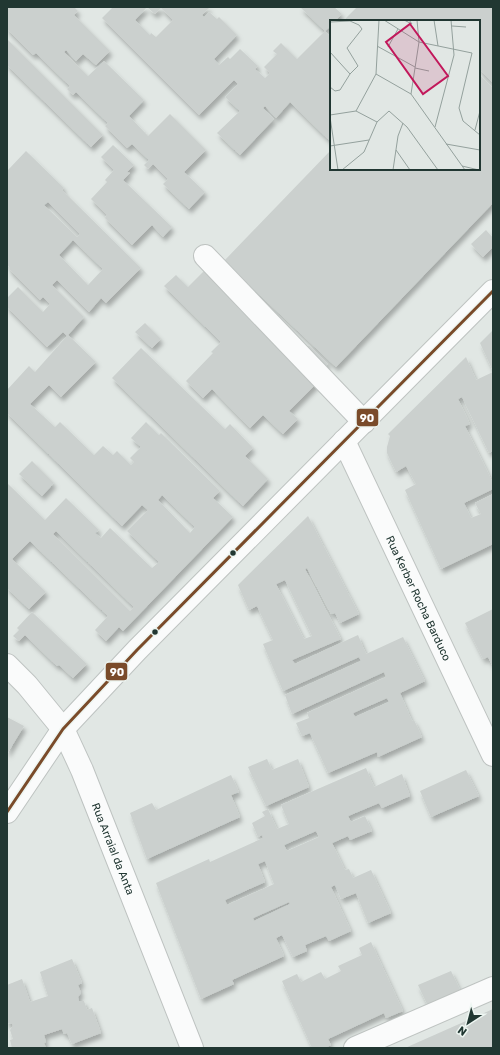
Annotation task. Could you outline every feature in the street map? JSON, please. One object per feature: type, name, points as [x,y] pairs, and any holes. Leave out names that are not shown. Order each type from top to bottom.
[{"type":"street","points":[[206,256],[364,422]]},
{"type":"street","points":[[7,812],[63,729],[138,650],[493,291]]},
{"type":"street","name":"Rua Kerber Rocha Barduco","points":[[344,441],[493,755]]},
{"type":"street","name":"Rua Arraial da Anta","points":[[7,666],[28,685],[63,729],[82,770],[192,1048]]},
{"type":"street","points":[[355,1048],[493,988]]},
{"type":"building","points":[[7,7],[74,7],[78,11],[74,15],[110,51],[96,65],[83,54],[76,61],[66,50],[64,52],[88,76],[104,61],[144,100],[129,116],[148,136],[170,114],[206,150],[184,172],[205,192],[189,209],[163,184],[168,179],[153,164],[148,169],[144,165],[149,160],[132,144],[127,148],[105,126],[108,123],[76,92],[73,95],[67,89],[70,86],[36,53],[33,55],[7,29]]},
{"type":"building","points":[[113,7],[147,7],[210,7],[202,15],[204,17],[209,12],[217,19],[219,17],[237,35],[214,59],[219,65],[228,57],[230,59],[240,49],[258,66],[255,69],[265,78],[270,73],[264,67],[277,54],[273,51],[281,43],[297,59],[325,31],[329,35],[330,34],[330,141],[290,102],[276,118],[265,106],[263,108],[274,119],[240,155],[217,133],[240,111],[225,97],[238,84],[234,80],[199,115],[102,18]],"holes":[[[147,7],[155,14],[161,8],[173,20],[156,37],[151,33],[150,35],[135,20]]]},
{"type":"building","points":[[300,7],[334,7],[342,14],[336,20],[330,20],[330,27],[325,31]]},
{"type":"building","points":[[357,7],[493,7],[493,83],[480,70],[480,20],[344,20]]},
{"type":"building","points":[[7,39],[103,135],[91,147],[7,65]]},
{"type":"building","points":[[480,75],[493,88],[493,203],[336,367],[224,261],[330,151],[330,170],[480,170]]},
{"type":"building","points":[[113,145],[134,165],[127,172],[130,173],[123,180],[172,227],[163,237],[152,225],[132,245],[105,218],[107,215],[91,199],[107,182],[105,180],[114,170],[101,157]]},
{"type":"building","points":[[26,151],[64,188],[62,190],[141,268],[106,303],[101,298],[89,312],[57,280],[52,285],[84,317],[68,335],[96,362],[61,397],[49,385],[30,404],[55,427],[60,422],[94,455],[103,446],[113,455],[117,451],[131,465],[134,462],[130,458],[141,447],[131,438],[146,422],[159,435],[161,433],[220,491],[213,498],[233,517],[123,631],[119,627],[106,641],[95,630],[108,616],[30,541],[12,559],[46,592],[29,609],[7,588],[7,483],[45,520],[66,498],[99,530],[95,533],[101,538],[110,528],[152,568],[159,562],[127,531],[148,510],[142,505],[122,526],[7,413],[7,390],[29,366],[35,372],[67,336],[63,332],[47,347],[7,307],[7,298],[18,287],[43,312],[50,304],[43,297],[40,300],[9,269],[10,268],[7,264],[7,169],[8,170]],"holes":[[[48,202],[80,234],[77,237],[44,205]],[[73,240],[103,269],[88,285],[59,255]],[[162,495],[195,527],[190,533],[158,500]],[[56,531],[134,607],[130,611],[53,534]]]},
{"type":"building","points":[[486,230],[493,238],[493,247],[483,257],[471,244]]},
{"type":"building","points":[[207,268],[319,381],[289,411],[298,419],[283,434],[263,415],[250,428],[212,389],[203,398],[186,381],[213,353],[211,352],[221,342],[164,286],[176,275],[188,287]]},
{"type":"building","points":[[145,323],[161,339],[152,348],[135,332]]},
{"type":"building","points":[[493,330],[493,371],[480,343]]},
{"type":"building","points":[[309,345],[328,364],[320,372],[301,353]]},
{"type":"building","points":[[141,348],[225,429],[230,424],[253,448],[245,456],[268,479],[243,506],[112,378]]},
{"type":"building","points":[[466,357],[476,380],[493,372],[493,451],[489,453],[462,397],[458,399],[470,424],[465,426],[493,483],[493,489],[464,503],[471,518],[481,514],[475,503],[493,494],[493,544],[441,569],[405,490],[416,484],[406,466],[396,472],[387,453],[390,436],[388,434]]},
{"type":"building","points":[[32,461],[54,483],[42,496],[19,474]]},
{"type":"building","points":[[308,516],[359,614],[340,623],[335,613],[331,614],[307,568],[305,569],[341,639],[292,660],[295,664],[358,635],[366,654],[403,637],[425,681],[400,693],[412,721],[414,720],[422,737],[378,757],[377,752],[328,773],[310,733],[302,736],[296,723],[309,718],[307,713],[386,677],[384,672],[292,714],[285,695],[361,661],[359,657],[283,691],[263,644],[273,640],[257,606],[249,610],[238,585]],"holes":[[[285,580],[312,636],[304,639],[276,584]],[[387,698],[389,702],[355,717],[353,713]]]},
{"type":"building","points":[[493,609],[493,667],[488,657],[483,659],[465,623]]},
{"type":"building","points":[[32,612],[87,664],[73,678],[59,665],[57,666],[25,635],[19,641],[13,636],[19,630],[17,628]]},
{"type":"building","points":[[7,717],[24,726],[7,754]]},
{"type":"building","points":[[267,759],[272,770],[298,759],[309,787],[266,806],[248,767]]},
{"type":"building","points":[[366,768],[374,787],[402,774],[410,796],[382,808],[379,803],[348,816],[351,822],[365,816],[372,831],[350,840],[348,836],[332,843],[345,870],[349,869],[353,878],[371,870],[391,913],[368,923],[356,893],[341,899],[335,885],[331,887],[351,931],[329,941],[326,936],[305,945],[307,951],[293,957],[282,935],[276,938],[284,956],[232,980],[234,984],[201,999],[156,883],[209,859],[210,862],[263,838],[262,835],[258,837],[252,823],[265,816],[262,812],[268,809],[277,829],[289,824],[281,805]],"holes":[[[316,831],[319,837],[287,851],[284,845]],[[265,861],[274,884],[227,905],[225,900],[265,882],[258,864]],[[289,902],[290,904],[254,921],[253,918]]]},
{"type":"building","points":[[466,770],[479,796],[431,817],[420,791]]},
{"type":"building","points":[[231,775],[239,792],[231,795],[240,817],[147,859],[130,813],[152,803],[156,810]]},
{"type":"building","points":[[371,942],[403,1011],[386,1018],[384,1013],[328,1039],[331,1045],[325,1048],[312,1048],[282,981],[297,974],[301,982],[321,972],[325,979],[341,971],[338,966],[362,955],[359,948]]},
{"type":"building","points":[[72,959],[82,983],[78,985],[81,993],[78,997],[79,1001],[84,1001],[87,1010],[92,1008],[101,1033],[72,1044],[67,1033],[64,1034],[62,1029],[44,1035],[46,1042],[44,1043],[46,1048],[12,1048],[10,1040],[13,1039],[10,1030],[13,1026],[12,1024],[7,1023],[7,985],[22,979],[30,1002],[48,996],[40,972]]},
{"type":"building","points":[[451,971],[462,994],[429,1008],[418,985]]},
{"type":"building","points":[[493,1009],[493,1048],[405,1048]]},
{"type":"transit line","name":"90","points":[[7,812],[63,729],[137,650],[493,291]]}]
